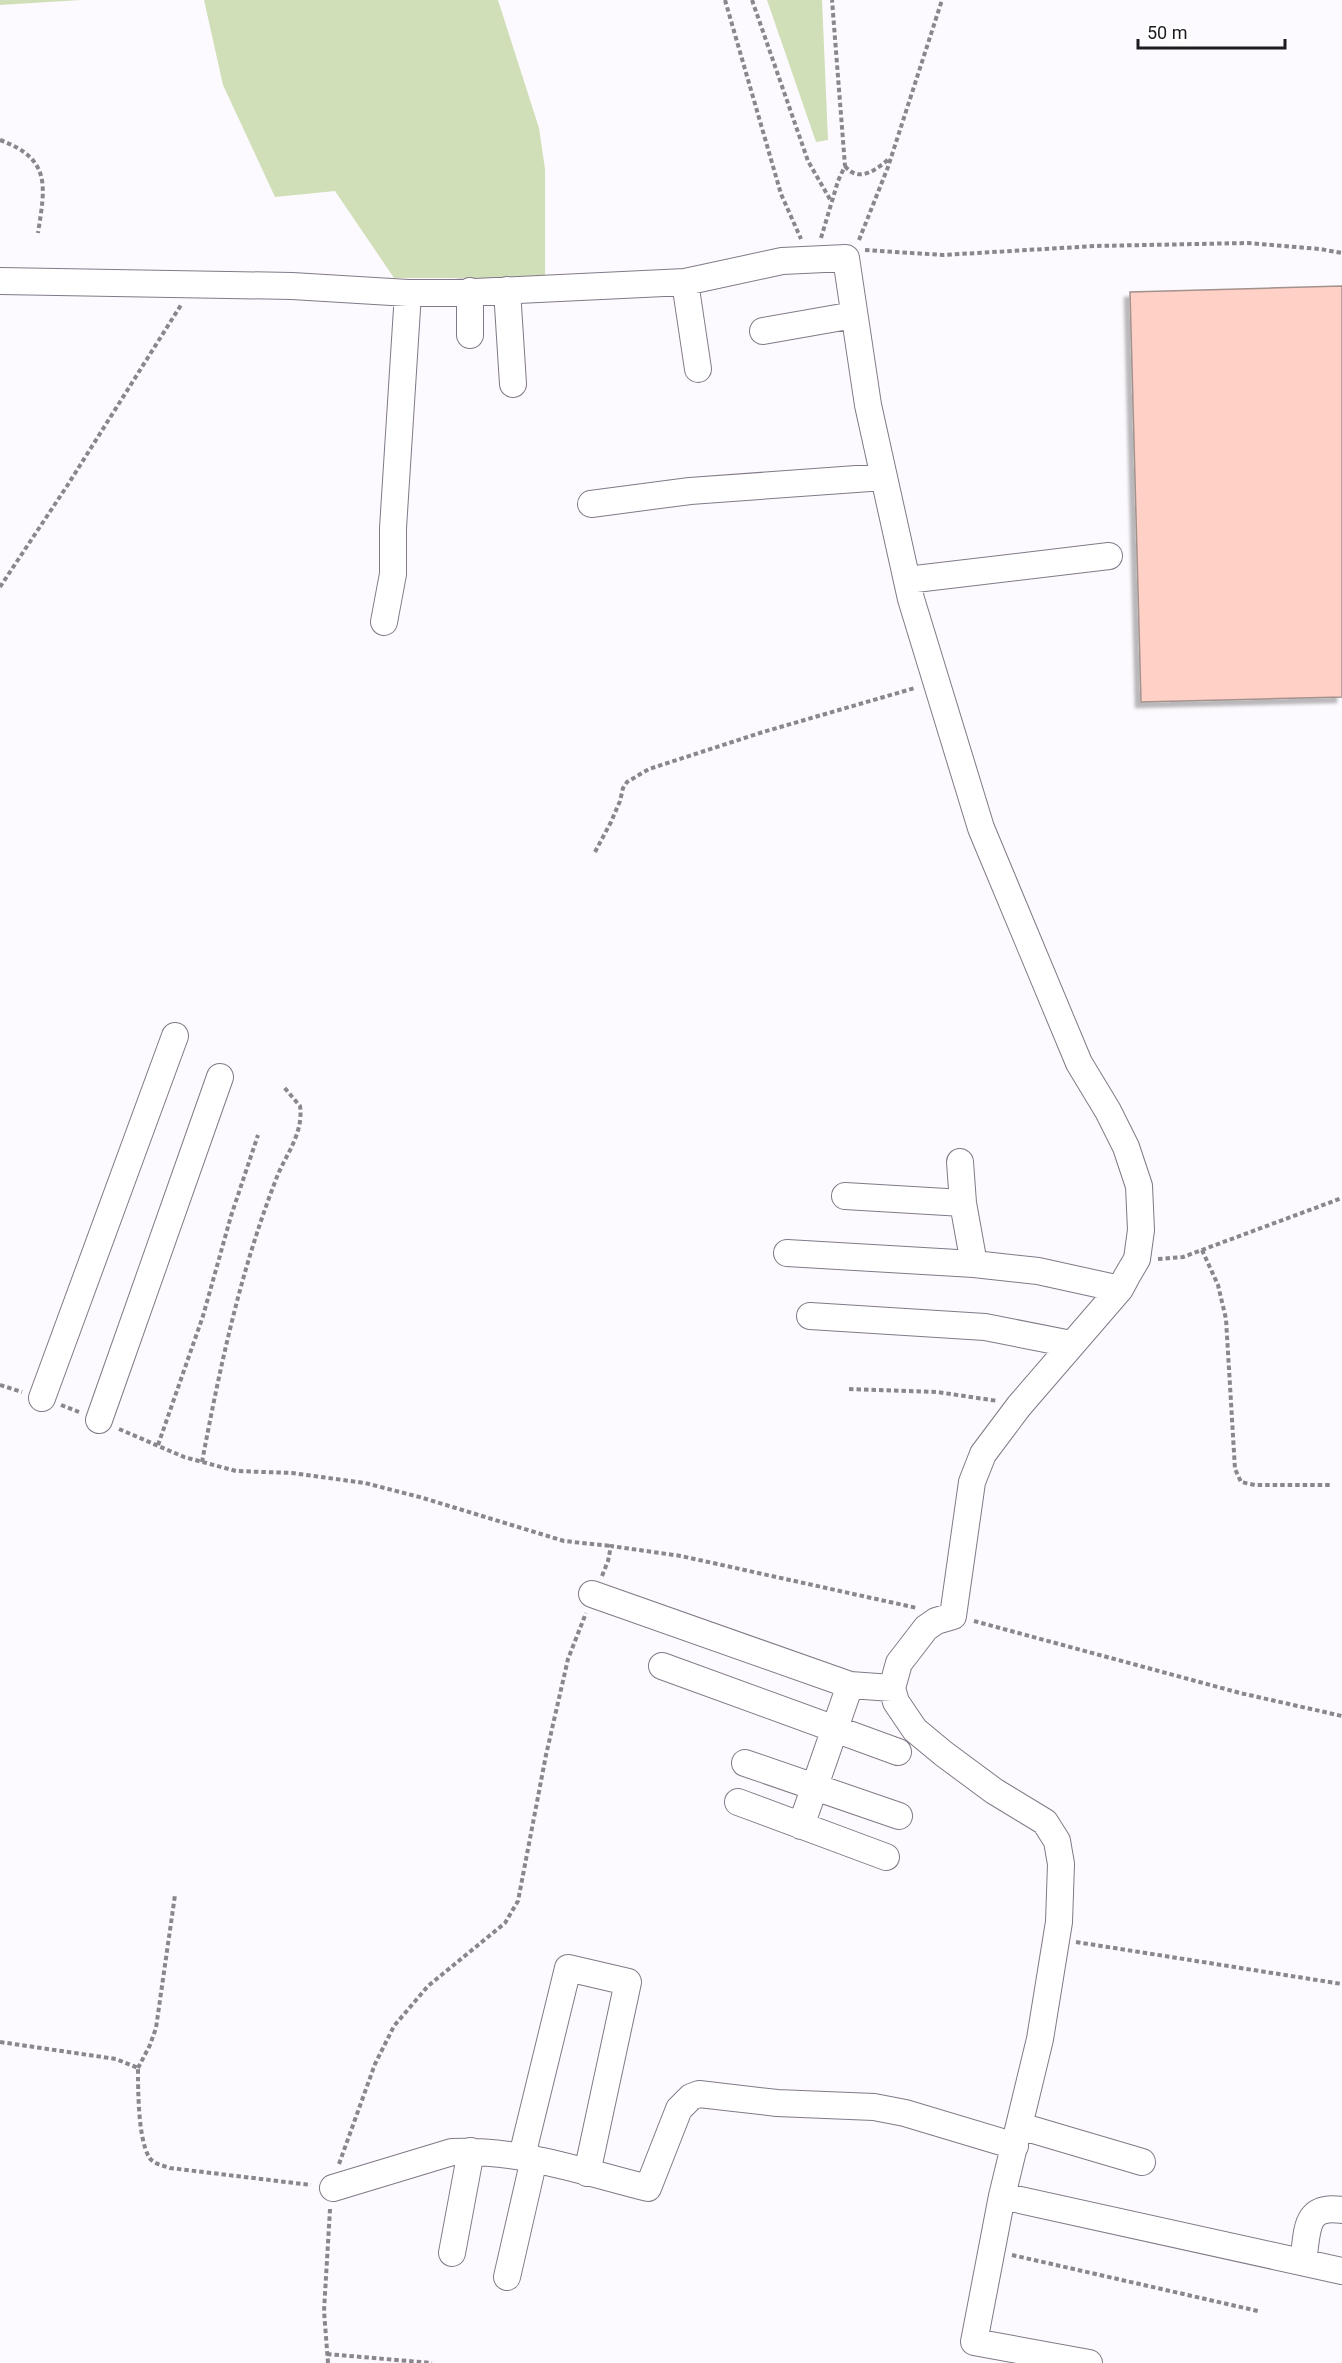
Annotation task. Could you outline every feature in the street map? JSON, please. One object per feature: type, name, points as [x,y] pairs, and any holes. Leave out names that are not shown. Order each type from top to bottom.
[{"type":"street","points":[[0,281],[292,286],[408,293],[685,282],[808,254],[846,258],[868,405],[907,580],[981,828],[1079,1063],[1108,1111],[1126,1148],[1139,1186],[1141,1230],[1137,1259],[1120,1289],[1019,1406],[983,1454],[972,1482],[953,1616],[936,1621],[926,1628],[899,1663],[892,1688],[896,1702],[915,1730],[994,1791],[1045,1822],[1057,1841],[1061,1864],[1057,1939],[1040,2039],[1002,2196],[974,2342],[1089,2363]]},
{"type":"street","points":[[685,282],[698,369]]},
{"type":"street","points":[[507,290],[513,384]]},
{"type":"street","points":[[470,291],[470,335]]},
{"type":"street","points":[[384,622],[393,574],[393,528],[408,293]]},
{"type":"street","points":[[763,331],[854,315]]},
{"type":"street","points":[[591,504],[690,491],[884,477]]},
{"type":"street","points":[[907,580],[1109,556]]},
{"type":"street","points":[[42,1398],[175,1036]]},
{"type":"street","points":[[99,1420],[220,1077]]},
{"type":"street","points":[[960,1162],[963,1203],[974,1264]]},
{"type":"street","points":[[845,1196],[963,1203]]},
{"type":"street","points":[[787,1253],[974,1264],[1038,1271],[1120,1289]]},
{"type":"street","points":[[810,1316],[985,1327],[1071,1344]]},
{"type":"street","points":[[592,1594],[850,1685],[892,1688]]},
{"type":"street","points":[[662,1666],[898,1752]]},
{"type":"street","points":[[801,1826],[850,1685]]},
{"type":"street","points":[[745,1763],[899,1816]]},
{"type":"street","points":[[738,1803],[886,1857]]},
{"type":"street","points":[[507,2277],[528,2158],[568,1968],[628,1982],[587,2173]]},
{"type":"street","points":[[333,2188],[452,2152],[471,2151],[528,2158],[648,2188],[679,2109],[691,2097],[699,2094],[777,2103],[874,2108],[1142,2162]]},
{"type":"street","points":[[453,2253],[471,2151]]},
{"type":"street","points":[[1002,2196],[1342,2271]]},
{"type":"street","points":[[1302,2262],[1310,2222],[1315,2213],[1322,2209],[1342,2210]]},
{"type":"path","points":[[725,0],[780,194],[808,254],[820,240],[845,166],[832,0]]},
{"type":"path","points":[[752,0],[808,161],[831,202]]},
{"type":"path","points":[[942,0],[892,156],[855,249],[943,255],[1095,246],[1248,243],[1342,253]]},
{"type":"path","points":[[0,140],[12,144],[33,158],[40,171],[43,195],[38,233]]},
{"type":"path","points":[[845,166],[849,171],[858,175],[868,173],[892,156]]},
{"type":"path","points":[[0,587],[67,486],[194,284]]},
{"type":"path","points":[[595,852],[611,822],[623,788],[627,782],[649,769],[763,732],[936,682]]},
{"type":"path","points":[[202,1462],[240,1285],[276,1180],[300,1129],[300,1106],[283,1086]]},
{"type":"path","points":[[158,1445],[203,1316],[231,1216],[258,1135]]},
{"type":"path","points":[[1137,1259],[1183,1257],[1342,1198]]},
{"type":"path","points":[[1202,1250],[1218,1285],[1226,1319],[1235,1470],[1240,1482],[1255,1485],[1330,1485]]},
{"type":"path","points":[[849,1389],[937,1392],[994,1399],[1019,1406]]},
{"type":"path","points":[[42,1398],[202,1462],[236,1471],[292,1473],[365,1483],[423,1497],[564,1541],[681,1556],[919,1609]]},
{"type":"path","points":[[328,2363],[324,2312],[328,2231],[339,2161],[375,2064],[394,2026],[428,1986],[505,1923],[518,1900],[546,1755],[568,1659],[592,1594],[608,1561],[611,1546]]},
{"type":"path","points":[[953,1616],[1240,1693],[1342,1716]]},
{"type":"path","points":[[175,1895],[156,2028],[138,2068],[138,2100],[149,2157],[155,2163],[170,2168],[333,2188]]},
{"type":"path","points":[[1057,1939],[1342,1984]]},
{"type":"path","points":[[0,2042],[116,2059],[138,2068]]},
{"type":"path","points":[[991,2250],[1258,2311]]},
{"type":"path","points":[[327,2354],[432,2363]]},
{"type":"green space","points":[[0,0],[81,0],[0,5]]},
{"type":"green space","points":[[204,0],[498,0],[539,128],[545,169],[545,278],[394,278],[335,191],[275,197],[223,85]]},
{"type":"green space","points":[[767,0],[822,0],[828,140],[816,142]]},
{"type":"building","points":[[1342,286],[1342,697],[1141,702],[1130,292]]}]
